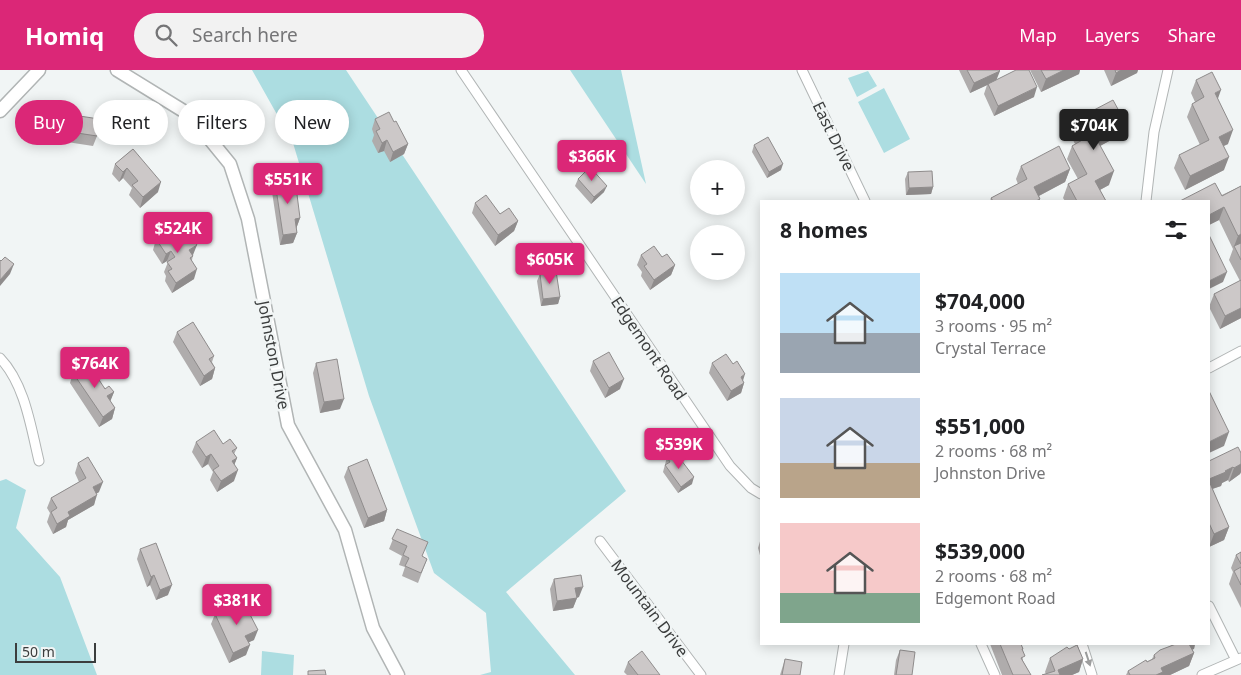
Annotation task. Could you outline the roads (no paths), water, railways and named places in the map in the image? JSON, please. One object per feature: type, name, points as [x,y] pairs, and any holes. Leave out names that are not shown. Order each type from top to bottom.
[{"type":"street","points":[[0,111],[39,70]]},
{"type":"street","name":"Johnston Drive","points":[[117,70],[190,115],[230,164],[248,219],[288,425],[345,530],[373,628],[398,675]]},
{"type":"street","name":"Edgemont Road","points":[[461,70],[730,466],[751,488],[760,493]]},
{"type":"street","points":[[1146,200],[1153,140],[1168,70]]},
{"type":"street","name":"East Drive","points":[[804,71],[866,200]]},
{"type":"street","points":[[1210,367],[1241,350]]},
{"type":"street","points":[[0,358],[16,384],[39,461]]},
{"type":"street","name":"Mountain Drive","points":[[600,541],[701,675]]},
{"type":"street","points":[[1207,673],[1238,659],[1210,608]]},
{"type":"street","points":[[839,675],[844,645]]},
{"type":"street","points":[[980,645],[995,675]]},
{"type":"street","points":[[1082,645],[1092,675]]}]
